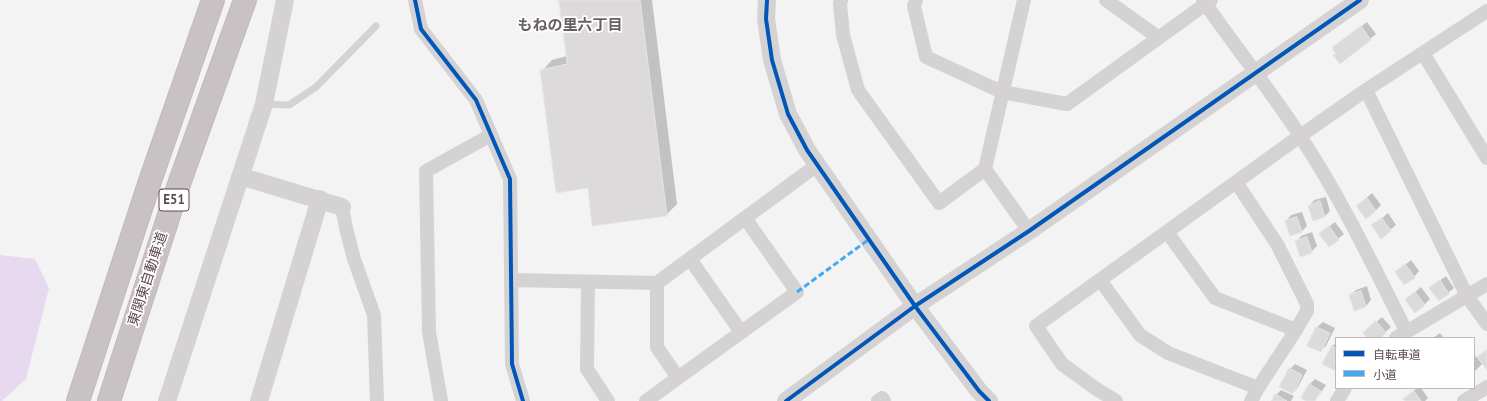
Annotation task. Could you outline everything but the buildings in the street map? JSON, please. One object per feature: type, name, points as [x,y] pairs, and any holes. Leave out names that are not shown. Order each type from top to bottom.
[{"type":"highway","name":"東関東自動車道","points":[[78,401],[150,181],[213,0]]},
{"type":"highway","name":"東関東自動車道","points":[[109,401],[179,184],[245,0]]},
{"type":"street","points":[[167,401],[264,104],[285,0]]},
{"type":"street","points":[[415,0],[421,29],[476,100],[510,178],[512,364],[523,401]]},
{"type":"street","points":[[766,0],[766,19],[772,60],[788,114],[807,150],[915,306],[979,391],[989,401]]},
{"type":"street","points":[[841,0],[840,4],[843,35],[858,90],[939,203],[985,169],[1024,0]]},
{"type":"street","points":[[916,0],[914,6],[926,57],[1002,92],[1067,104],[1159,38],[1207,1],[1300,136],[1335,192],[1401,334],[1487,284]]},
{"type":"street","points":[[1106,0],[1159,38]]},
{"type":"street","points":[[786,401],[915,306],[1029,232],[1360,0]]},
{"type":"street","points":[[1116,401],[1062,364],[1036,326],[1366,90],[1486,14]]},
{"type":"street","points":[[1423,53],[1487,158]]},
{"type":"street","points":[[1366,90],[1467,296],[1487,324]]},
{"type":"street","points":[[441,401],[429,332],[426,171],[491,135]]},
{"type":"street","points":[[511,280],[657,283],[817,165]]},
{"type":"street","points":[[985,169],[1029,232]]},
{"type":"street","points":[[240,176],[320,199],[342,207],[354,259],[374,315],[377,401]]},
{"type":"street","points":[[1236,182],[1277,244],[1307,304],[1307,311],[1251,401]]},
{"type":"street","points":[[259,401],[320,199]]},
{"type":"street","points":[[646,401],[796,292],[745,218]]},
{"type":"street","points":[[1167,232],[1215,298],[1296,330]]},
{"type":"street","points":[[690,258],[741,332]]},
{"type":"street","points":[[1100,280],[1140,335],[1168,352],[1258,388]]},
{"type":"street","points":[[588,282],[586,369],[608,401]]},
{"type":"street","points":[[657,283],[658,347],[678,378]]},
{"type":"street","points":[[1464,401],[1487,387]]},
{"type":"street","points":[[1337,401],[1344,389]]},
{"type":"street","points":[[878,401],[882,398],[884,401]]},
{"type":"lane","points":[[264,104],[289,105],[316,87],[376,26]]},
{"type":"shaded area","points":[[0,255],[35,259],[49,288],[26,379],[2,401],[0,401]]},
{"type":"marked path","points":[[797,292],[868,240]]},
{"type":"cycle path","points":[[415,0],[421,29],[476,100],[510,179],[512,364],[523,401]]},
{"type":"cycle path","points":[[767,0],[766,19],[772,60],[788,114],[807,150],[915,306],[979,391],[989,401]]},
{"type":"cycle path","points":[[786,401],[915,306],[1029,231],[1360,0]]},
{"type":"district","name":"もねの里六丁目","points":[[570,26]]}]
